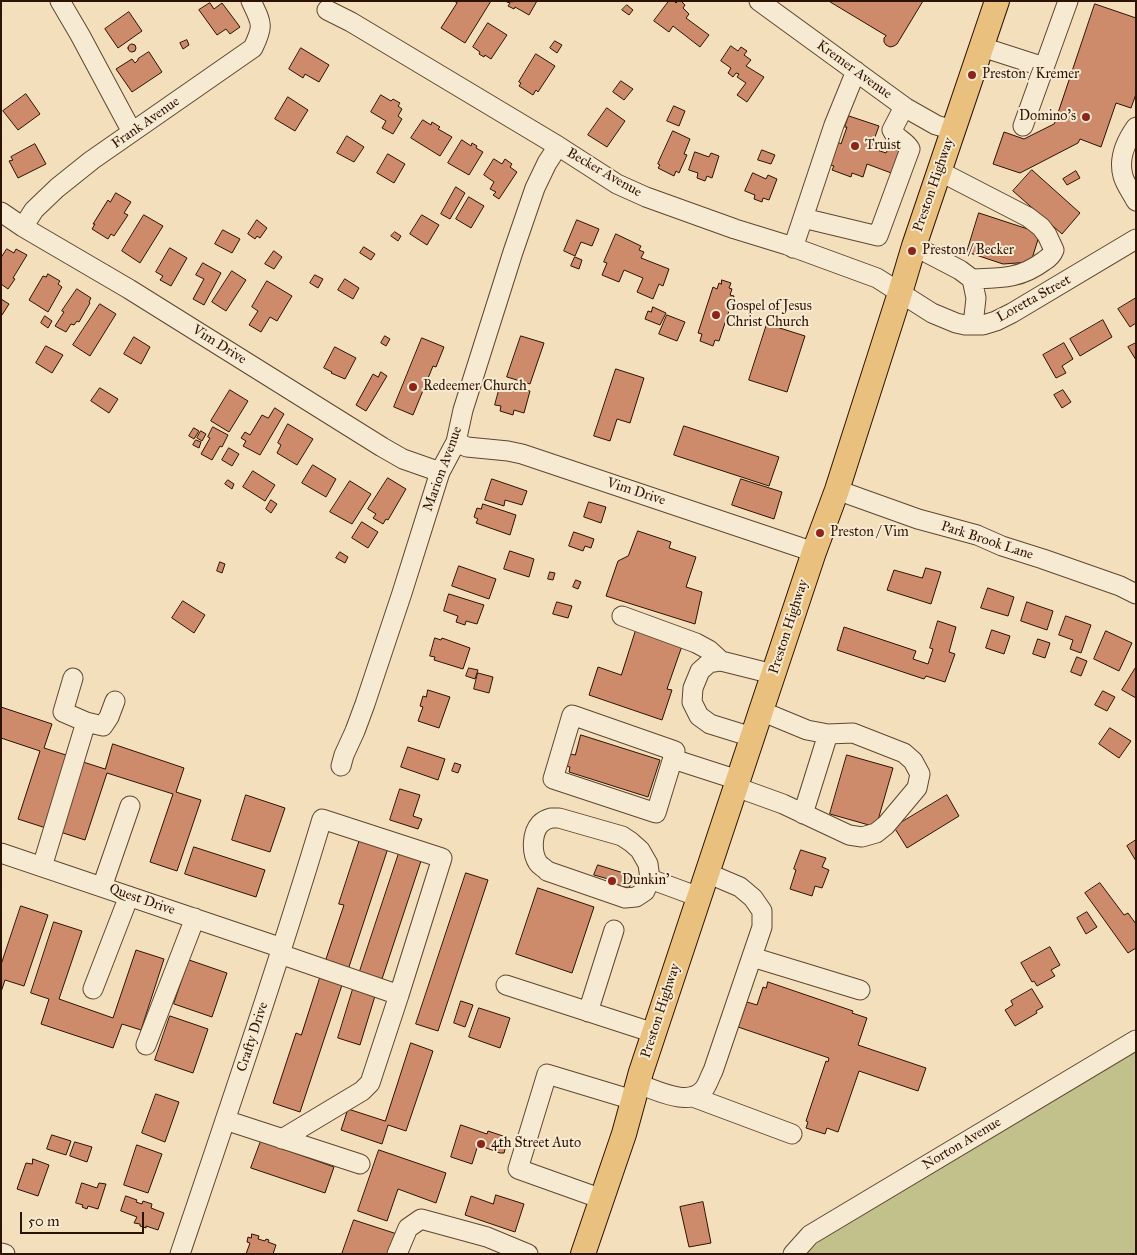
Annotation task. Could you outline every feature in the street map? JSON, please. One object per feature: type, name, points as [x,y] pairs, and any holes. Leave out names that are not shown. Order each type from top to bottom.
[{"type":"main road","name":"Preston Highway","points":[[584,1254],[624,1134],[654,1033],[814,552],[837,490],[914,246],[997,1]]},
{"type":"street","points":[[60,1],[132,132]]},
{"type":"street","name":"Frank Avenue","points":[[23,227],[34,210],[57,188],[92,160],[253,48],[260,34],[261,27],[251,1]]},
{"type":"street","name":"Kremer Avenue","points":[[759,1],[904,107],[936,125],[953,130]]},
{"type":"street","points":[[1023,126],[1068,1]]},
{"type":"street","name":"Becker Avenue","points":[[327,10],[351,22],[558,146],[617,184],[646,197],[734,229],[877,278],[900,293]]},
{"type":"street","points":[[982,47],[1044,67]]},
{"type":"street","points":[[793,248],[834,125],[856,72]]},
{"type":"street","points":[[803,218],[878,236],[910,149],[908,144],[897,137],[892,130],[904,107]]},
{"type":"street","points":[[1136,127],[1123,149],[1122,163],[1123,176],[1136,201]]},
{"type":"street","name":"Marion Avenue","points":[[341,766],[365,704],[440,472],[456,442],[466,401],[535,188],[558,146]]},
{"type":"street","points":[[939,171],[1028,217],[1041,227],[1054,250],[1052,255],[1023,274],[972,280]]},
{"type":"street","name":"Vim Drive","points":[[1,212],[23,227],[129,289],[382,447],[403,459],[440,472]]},
{"type":"street","name":"Loretta Street","points":[[900,293],[932,313],[956,323],[983,325],[1012,313],[1136,239]]},
{"type":"street","points":[[914,246],[960,270],[972,280],[976,298],[973,325]]},
{"type":"street","points":[[1052,255],[1066,281]]},
{"type":"street","name":"Vim Drive","points":[[456,442],[467,447],[522,454],[814,552]]},
{"type":"street","name":"Park Brook Lane","points":[[837,490],[918,519],[977,535],[1002,546],[1120,586],[1136,594]]},
{"type":"street","points":[[622,616],[696,643],[709,650],[721,660],[773,674]]},
{"type":"street","points":[[721,660],[709,663],[700,670],[693,688],[692,702],[699,716],[710,724],[752,737]]},
{"type":"street","points":[[74,678],[63,712],[86,722],[103,726],[109,717],[114,701]]},
{"type":"street","points":[[673,759],[737,784],[849,835],[862,837],[876,833],[917,788],[920,774],[904,753],[853,733],[828,734],[807,730],[761,711]]},
{"type":"street","points":[[572,715],[675,751],[673,759],[656,813],[553,779],[572,715]]},
{"type":"street","points":[[42,867],[86,722]]},
{"type":"street","points":[[803,814],[828,734]]},
{"type":"street","points":[[102,887],[130,806]]},
{"type":"street","points":[[551,818],[559,818],[622,836],[640,850],[648,864],[650,879],[645,891],[636,897],[625,898],[547,871],[538,862],[534,852],[536,831],[541,822],[551,818]]},
{"type":"street","name":"Crafty Drive","points":[[180,1254],[281,951],[322,819],[442,858],[399,995]]},
{"type":"street","name":"Quest Drive","points":[[2,856],[42,867],[195,918],[399,995]]},
{"type":"street","points":[[693,1097],[704,1089],[713,1071],[762,927],[762,911],[753,898],[740,887],[707,873]]},
{"type":"street","points":[[650,879],[699,897]]},
{"type":"street","points":[[93,989],[129,896]]},
{"type":"street","points":[[146,1045],[195,918]]},
{"type":"street","points":[[588,1012],[614,930]]},
{"type":"street","points":[[752,956],[860,990]]},
{"type":"street","points":[[506,985],[654,1033]]},
{"type":"street","points":[[282,1139],[362,1091],[370,1083],[399,995]]},
{"type":"street","name":"Norton Avenue","points":[[793,1254],[810,1235],[1136,1040]]},
{"type":"street","points":[[602,1199],[518,1169],[547,1074],[635,1092],[679,1098],[693,1097],[792,1134]]},
{"type":"street","points":[[225,1120],[360,1164]]},
{"type":"street","points":[[397,1254],[408,1228],[421,1219],[487,1237],[528,1254]]},
{"type":"street","points":[[1,1252],[5,1254]]},
{"type":"shaded area","points":[[1136,1049],[1136,1254],[806,1254],[821,1240],[881,1201]]},
{"type":"building","points":[[454,1],[491,1],[465,43],[441,28],[457,3]]},
{"type":"building","points":[[537,1],[529,15],[515,7],[514,9],[508,6],[510,3],[507,2]]},
{"type":"building","points":[[669,1],[676,3],[681,1],[685,5],[683,8],[689,14],[686,18],[709,35],[700,47],[673,26],[669,32],[654,21]]},
{"type":"building","points":[[829,1],[923,1],[897,44],[890,47],[884,42],[886,36]]},
{"type":"building","points":[[210,3],[214,9],[222,3],[240,27],[230,34],[226,29],[217,35],[199,10]]},
{"type":"building","points":[[1095,4],[1136,18],[1136,94],[1131,108],[1116,103],[1101,147],[1080,139],[1078,143],[1020,173],[993,164],[1004,132],[1024,139],[1054,124]]},
{"type":"building","points":[[627,5],[633,10],[629,15],[622,10]]},
{"type":"building","points":[[129,12],[142,31],[118,48],[105,29]]},
{"type":"building","points":[[488,23],[507,35],[491,59],[479,54],[480,52],[473,47]]},
{"type":"building","points":[[187,40],[189,45],[183,49],[180,43]]},
{"type":"building","points":[[555,41],[562,45],[557,53],[550,48]]},
{"type":"building","points":[[132,44],[136,48],[132,52],[128,48]]},
{"type":"building","points":[[731,46],[738,51],[741,47],[747,51],[744,55],[751,60],[746,66],[764,77],[747,102],[737,95],[746,83],[737,77],[739,74],[736,73],[733,77],[728,73],[731,68],[721,61]]},
{"type":"building","points":[[301,48],[329,65],[319,82],[305,74],[303,78],[289,69]]},
{"type":"building","points":[[149,52],[162,72],[132,92],[116,69],[132,59],[135,63]]},
{"type":"building","points":[[536,54],[555,66],[538,92],[536,90],[533,95],[519,86],[521,83],[519,82]]},
{"type":"building","points":[[621,81],[633,89],[624,100],[613,92]]},
{"type":"building","points":[[26,94],[40,114],[18,130],[3,111]]},
{"type":"building","points":[[381,95],[391,101],[393,99],[400,103],[398,106],[402,109],[398,116],[402,119],[393,134],[382,128],[386,121],[371,112]]},
{"type":"building","points":[[288,97],[308,110],[295,131],[275,119]]},
{"type":"building","points":[[674,106],[685,111],[679,126],[667,121]]},
{"type":"building","points":[[607,108],[625,121],[607,147],[588,135]]},
{"type":"building","name":"Truist","points":[[849,116],[879,126],[871,148],[886,153],[889,147],[901,152],[894,174],[867,164],[863,177],[852,173],[851,177],[832,170],[834,166],[830,165],[838,142],[841,144]]},
{"type":"building","points":[[423,120],[431,125],[432,122],[440,127],[438,129],[452,137],[440,156],[411,138]]},
{"type":"building","points":[[673,131],[690,139],[684,154],[687,155],[679,173],[676,171],[674,176],[658,168],[660,165],[658,164]]},
{"type":"building","points":[[347,136],[364,147],[354,162],[337,153]]},
{"type":"building","points":[[462,140],[471,146],[472,143],[483,152],[469,175],[448,163]]},
{"type":"building","points":[[35,144],[46,164],[18,178],[9,161],[13,160],[11,157]]},
{"type":"building","points":[[762,150],[775,155],[771,164],[758,160]]},
{"type":"building","points":[[695,152],[709,157],[711,153],[719,156],[712,178],[707,176],[705,181],[697,178],[698,173],[689,170]]},
{"type":"building","points":[[388,154],[405,164],[394,183],[377,173]]},
{"type":"building","points":[[494,159],[502,164],[505,159],[512,164],[510,167],[517,172],[499,199],[493,195],[496,192],[490,189],[494,182],[484,175]]},
{"type":"building","points":[[1032,170],[1080,213],[1062,234],[1013,191]]},
{"type":"building","points":[[1076,171],[1080,178],[1067,185],[1063,179]]},
{"type":"building","points":[[753,173],[766,179],[768,175],[777,179],[769,200],[763,198],[762,202],[754,199],[755,195],[745,191]]},
{"type":"building","points":[[456,187],[465,193],[450,219],[441,214]]},
{"type":"building","points":[[116,193],[131,202],[124,213],[128,215],[114,236],[111,234],[108,239],[92,229],[95,224],[93,224],[108,200],[110,202]]},
{"type":"building","points":[[469,197],[484,206],[471,228],[456,219]]},
{"type":"building","points":[[979,213],[1040,233],[1031,262],[1003,264],[967,252]]},
{"type":"building","points":[[144,215],[163,226],[140,263],[122,251]]},
{"type":"building","points":[[422,215],[439,225],[427,245],[410,234]]},
{"type":"building","points":[[257,220],[267,228],[260,238],[257,236],[255,239],[248,234]]},
{"type":"building","points":[[577,220],[599,229],[592,246],[581,242],[575,256],[564,251]]},
{"type":"building","points":[[223,230],[240,239],[232,253],[215,244]]},
{"type":"building","points":[[395,232],[401,236],[398,241],[391,236]]},
{"type":"building","points":[[616,234],[641,246],[639,250],[644,252],[641,258],[669,269],[663,286],[659,284],[653,299],[637,292],[643,278],[624,270],[619,282],[602,275],[607,263],[604,262]]},
{"type":"building","points":[[364,247],[375,254],[371,260],[360,253]]},
{"type":"building","points":[[170,248],[187,258],[171,286],[160,280],[163,276],[156,272]]},
{"type":"building","points":[[7,249],[14,253],[16,249],[27,255],[8,289],[1,284],[1,258]]},
{"type":"building","points":[[274,251],[282,257],[274,269],[265,264]]},
{"type":"building","points":[[575,257],[582,260],[579,269],[571,266]]},
{"type":"building","points":[[203,263],[221,273],[204,305],[193,299],[204,279],[196,275]]},
{"type":"building","points":[[232,271],[246,280],[226,311],[212,302]]},
{"type":"building","points":[[48,274],[60,281],[58,284],[62,287],[48,312],[29,300],[43,276],[46,277]]},
{"type":"building","points":[[315,275],[323,279],[318,288],[310,283]]},
{"type":"building","points":[[345,279],[359,288],[353,299],[338,290]]},
{"type":"building","name":"Gospel of Jesus Christ Church","points":[[722,280],[731,283],[729,288],[732,289],[730,295],[734,296],[719,341],[715,340],[713,346],[700,341],[702,334],[698,333],[713,287],[717,289]]},
{"type":"building","points":[[267,281],[292,296],[277,321],[270,317],[261,332],[249,325],[258,311],[252,307]]},
{"type":"building","points":[[77,289],[91,298],[90,303],[79,322],[77,321],[74,325],[71,324],[66,332],[55,326],[64,312],[62,311]]},
{"type":"building","points":[[1136,298],[1136,323],[1130,327],[1118,309]]},
{"type":"building","points":[[1,299],[9,304],[2,315],[1,315]]},
{"type":"building","points":[[100,304],[116,314],[90,356],[73,345]]},
{"type":"building","points":[[653,307],[666,313],[660,325],[645,319],[648,311],[651,312]]},
{"type":"building","points":[[667,315],[685,322],[677,341],[659,334]]},
{"type":"building","points":[[45,316],[52,321],[48,328],[41,323]]},
{"type":"building","points":[[1103,320],[1112,337],[1080,356],[1070,339]]},
{"type":"building","points":[[767,324],[805,336],[787,392],[749,380]]},
{"type":"building","points":[[385,336],[390,339],[386,346],[381,343]]},
{"type":"building","points":[[521,336],[544,343],[530,384],[507,377]]},
{"type":"building","points":[[134,337],[150,347],[141,364],[124,354]]},
{"type":"building","name":"Redeemer Church","points":[[422,338],[444,347],[436,367],[433,366],[413,415],[394,407]]},
{"type":"building","points":[[1064,343],[1073,359],[1062,366],[1066,373],[1056,378],[1043,355]]},
{"type":"building","points":[[1136,343],[1136,360],[1128,347]]},
{"type":"building","points":[[46,346],[63,355],[52,373],[36,363]]},
{"type":"building","points":[[335,347],[356,358],[345,379],[324,368]]},
{"type":"building","points":[[616,369],[644,378],[630,423],[617,419],[610,441],[594,436]]},
{"type":"building","points":[[381,372],[387,376],[366,411],[356,405],[373,374],[378,377]]},
{"type":"building","points":[[501,383],[530,391],[524,413],[514,410],[513,415],[500,411],[501,406],[495,405]]},
{"type":"building","points":[[100,388],[118,399],[109,413],[91,401]]},
{"type":"building","points":[[230,390],[248,401],[229,432],[211,421]]},
{"type":"building","points":[[1063,390],[1071,402],[1062,408],[1054,395]]},
{"type":"building","points":[[275,408],[284,414],[260,455],[243,446],[246,441],[241,438],[245,432],[250,435],[262,415],[268,418]]},
{"type":"building","points":[[288,424],[313,439],[297,465],[277,453],[281,445],[278,443]]},
{"type":"building","points":[[684,426],[779,457],[769,486],[674,455]]},
{"type":"building","points":[[213,427],[228,435],[212,460],[201,454],[210,438],[208,437]]},
{"type":"building","points":[[194,428],[199,431],[194,439],[189,436]]},
{"type":"building","points":[[201,431],[206,434],[202,441],[197,438]]},
{"type":"building","points":[[196,440],[201,442],[199,448],[193,445]]},
{"type":"building","points":[[229,448],[239,454],[232,466],[222,460]]},
{"type":"building","points":[[313,465],[336,479],[326,497],[302,483]]},
{"type":"building","points":[[253,471],[275,485],[265,501],[243,487]]},
{"type":"building","points":[[388,478],[406,489],[388,520],[386,519],[383,524],[373,518],[376,514],[368,509]]},
{"type":"building","points":[[492,479],[527,491],[522,505],[505,500],[504,506],[485,500]]},
{"type":"building","points":[[741,479],[782,492],[774,519],[732,505]]},
{"type":"building","points":[[228,480],[234,484],[232,489],[225,484]]},
{"type":"building","points":[[350,481],[371,494],[352,524],[330,512]]},
{"type":"building","points":[[271,500],[277,504],[271,513],[266,509]]},
{"type":"building","points":[[589,502],[606,507],[601,523],[584,517]]},
{"type":"building","points":[[483,504],[516,515],[510,535],[476,523],[478,519],[474,517],[477,508],[481,509]]},
{"type":"building","points":[[362,522],[378,532],[368,548],[352,538]]},
{"type":"building","points":[[638,531],[671,542],[669,548],[696,557],[686,587],[702,592],[695,624],[606,596],[618,561],[628,556]]},
{"type":"building","points":[[574,532],[594,539],[591,548],[585,546],[583,551],[569,546]]},
{"type":"building","points":[[510,551],[534,559],[529,577],[504,569]]},
{"type":"building","points":[[340,552],[348,557],[345,563],[336,558]]},
{"type":"building","points":[[220,562],[225,564],[222,573],[217,571]]},
{"type":"building","points":[[459,566],[496,579],[489,599],[452,586]]},
{"type":"building","points":[[926,568],[941,572],[931,604],[887,590],[894,570],[922,578]]},
{"type":"building","points":[[550,572],[555,573],[553,580],[548,579]]},
{"type":"building","points":[[576,580],[581,582],[578,589],[573,587]]},
{"type":"building","points":[[988,588],[1014,597],[1008,616],[981,608]]},
{"type":"building","points":[[449,594],[484,605],[477,624],[466,621],[465,625],[456,622],[458,616],[444,611]]},
{"type":"building","points":[[183,601],[205,615],[194,633],[172,618]]},
{"type":"building","points":[[557,602],[572,606],[568,618],[553,614]]},
{"type":"building","points":[[1027,602],[1053,611],[1047,630],[1021,621]]},
{"type":"building","points":[[1066,616],[1091,625],[1081,653],[1070,649],[1073,640],[1059,635]]},
{"type":"building","points":[[938,621],[956,627],[949,652],[955,654],[945,682],[926,676],[924,679],[837,650],[844,627],[916,651],[913,659],[928,664],[933,649],[930,648]]},
{"type":"building","points":[[637,627],[683,643],[667,689],[672,690],[662,720],[589,695],[598,667],[621,675]]},
{"type":"building","points":[[992,630],[1010,636],[1004,654],[986,648]]},
{"type":"building","points":[[1106,631],[1132,643],[1119,671],[1094,659]]},
{"type":"building","points":[[435,638],[441,640],[442,638],[470,648],[463,669],[434,660],[435,657],[430,656]]},
{"type":"building","points":[[1038,639],[1050,643],[1045,658],[1033,654]]},
{"type":"building","points":[[1077,657],[1087,661],[1081,676],[1071,672]]},
{"type":"building","points":[[1136,667],[1136,698],[1122,690]]},
{"type":"building","points":[[469,668],[478,670],[475,679],[466,676]]},
{"type":"building","points":[[478,673],[493,677],[489,693],[474,689]]},
{"type":"building","points":[[428,690],[450,697],[439,728],[418,721],[423,707],[420,706],[423,696],[426,697]]},
{"type":"building","points":[[1103,691],[1115,697],[1107,711],[1095,705]]},
{"type":"building","points":[[1,707],[52,724],[44,748],[69,756],[46,828],[18,819],[40,751],[1,738]]},
{"type":"building","points":[[1110,728],[1131,741],[1119,758],[1099,744]]},
{"type":"building","points":[[581,735],[660,760],[648,797],[569,772],[570,767],[562,765],[566,753],[575,755]]},
{"type":"building","points":[[113,744],[184,768],[176,792],[201,800],[177,871],[150,862],[173,794],[107,773],[85,840],[57,831],[80,761],[105,769]]},
{"type":"building","points":[[408,747],[445,759],[438,780],[401,767]]},
{"type":"building","points":[[847,755],[893,768],[876,827],[830,814]]},
{"type":"building","points":[[455,763],[461,765],[458,773],[452,771]]},
{"type":"building","points":[[400,789],[420,795],[413,816],[422,819],[418,829],[390,820]]},
{"type":"building","points":[[246,795],[285,808],[270,852],[232,840]]},
{"type":"building","points":[[947,795],[959,816],[907,848],[894,827]]},
{"type":"building","points":[[362,833],[390,842],[348,970],[325,962],[344,905],[339,904]]},
{"type":"building","points":[[1136,840],[1136,861],[1127,846]]},
{"type":"building","points":[[194,847],[265,870],[256,897],[185,874]]},
{"type":"building","points":[[401,847],[423,855],[381,982],[359,974]]},
{"type":"building","points":[[801,850],[826,858],[822,867],[829,870],[822,888],[815,886],[812,896],[790,889],[796,870],[794,869]]},
{"type":"building","points":[[598,865],[633,876],[629,889],[618,885],[617,888],[610,887],[612,880],[594,875]]},
{"type":"building","points":[[466,873],[488,880],[438,1031],[416,1024]]},
{"type":"building","points":[[1100,883],[1124,915],[1128,913],[1136,924],[1136,948],[1128,953],[1085,893]]},
{"type":"building","points":[[538,888],[594,907],[572,973],[516,954]]},
{"type":"building","points":[[21,906],[48,915],[24,986],[5,980],[1,992],[1,965]]},
{"type":"building","points":[[1087,912],[1097,927],[1086,934],[1077,918]]},
{"type":"building","points":[[54,922],[82,931],[59,999],[113,1018],[136,950],[164,959],[141,1030],[122,1024],[113,1048],[41,1024],[49,999],[31,993]]},
{"type":"building","points":[[1050,947],[1060,965],[1051,970],[1055,976],[1037,986],[1034,981],[1032,982],[1021,963]]},
{"type":"building","points":[[189,960],[227,973],[212,1017],[174,1004]]},
{"type":"building","points":[[320,978],[342,985],[300,1112],[273,1103],[296,1033],[301,1035]]},
{"type":"building","points":[[768,982],[853,1011],[852,1013],[867,1018],[858,1045],[926,1068],[918,1091],[859,1071],[838,1132],[827,1128],[825,1134],[806,1128],[808,1122],[806,1121],[826,1061],[828,1062],[829,1058],[738,1027],[747,1002],[757,1005],[763,987],[766,988]]},
{"type":"building","points":[[353,989],[375,996],[360,1045],[338,1038]]},
{"type":"building","points":[[1032,989],[1043,1007],[1036,1011],[1037,1013],[1015,1026],[1005,1010],[1013,1005],[1011,1001]]},
{"type":"building","points":[[461,1001],[473,1005],[465,1027],[454,1023]]},
{"type":"building","points":[[479,1008],[510,1018],[500,1048],[469,1037]]},
{"type":"building","points":[[170,1016],[208,1029],[193,1073],[155,1060]]},
{"type":"building","points":[[411,1043],[433,1051],[406,1131],[388,1125],[382,1144],[341,1130],[348,1109],[385,1121]]},
{"type":"building","points":[[156,1094],[179,1102],[165,1142],[142,1133]]},
{"type":"building","name":"4th Street Auto","points":[[461,1125],[487,1134],[488,1131],[506,1137],[504,1141],[507,1142],[504,1153],[478,1145],[472,1164],[451,1157]]},
{"type":"building","points":[[52,1135],[71,1141],[66,1155],[47,1149]]},
{"type":"building","points":[[261,1141],[334,1167],[325,1193],[251,1168]]},
{"type":"building","points":[[75,1142],[92,1147],[87,1162],[70,1156]]},
{"type":"building","points":[[137,1145],[162,1154],[148,1193],[124,1185]]},
{"type":"building","points":[[379,1150],[446,1173],[436,1203],[398,1189],[387,1221],[358,1211]]},
{"type":"building","points":[[33,1159],[49,1165],[38,1196],[17,1189],[26,1163],[32,1164]]},
{"type":"building","points":[[82,1183],[97,1188],[99,1183],[106,1184],[98,1209],[88,1206],[87,1209],[82,1207],[83,1205],[76,1203]]},
{"type":"building","points":[[496,1195],[524,1204],[515,1232],[465,1215],[471,1196],[493,1204]]},
{"type":"building","points":[[126,1196],[142,1204],[143,1201],[152,1204],[151,1208],[164,1213],[158,1230],[134,1223],[137,1217],[121,1211]]},
{"type":"building","points":[[703,1202],[711,1243],[689,1247],[680,1207]]},
{"type":"building","points":[[354,1220],[397,1234],[391,1254],[342,1254]]},
{"type":"building","points":[[252,1234],[259,1236],[258,1239],[269,1240],[268,1242],[276,1245],[273,1254],[246,1254],[250,1243],[247,1242],[248,1237],[251,1238]]},
{"type":"place","name":"Preston / Kremer","points":[[972,75]]},
{"type":"place","name":"Domino's","points":[[1086,117]]},
{"type":"place","name":"Truist","points":[[855,146]]},
{"type":"place","name":"Preston / Becker","points":[[912,251]]},
{"type":"place","name":"Gospel of Jesus Christ Church","points":[[716,315]]},
{"type":"place","name":"Redeemer Church","points":[[413,387]]},
{"type":"place","name":"Preston / Vim","points":[[820,533]]},
{"type":"place","name":"Dunkin'","points":[[612,881]]},
{"type":"place","name":"4th Street Auto","points":[[481,1144]]}]
